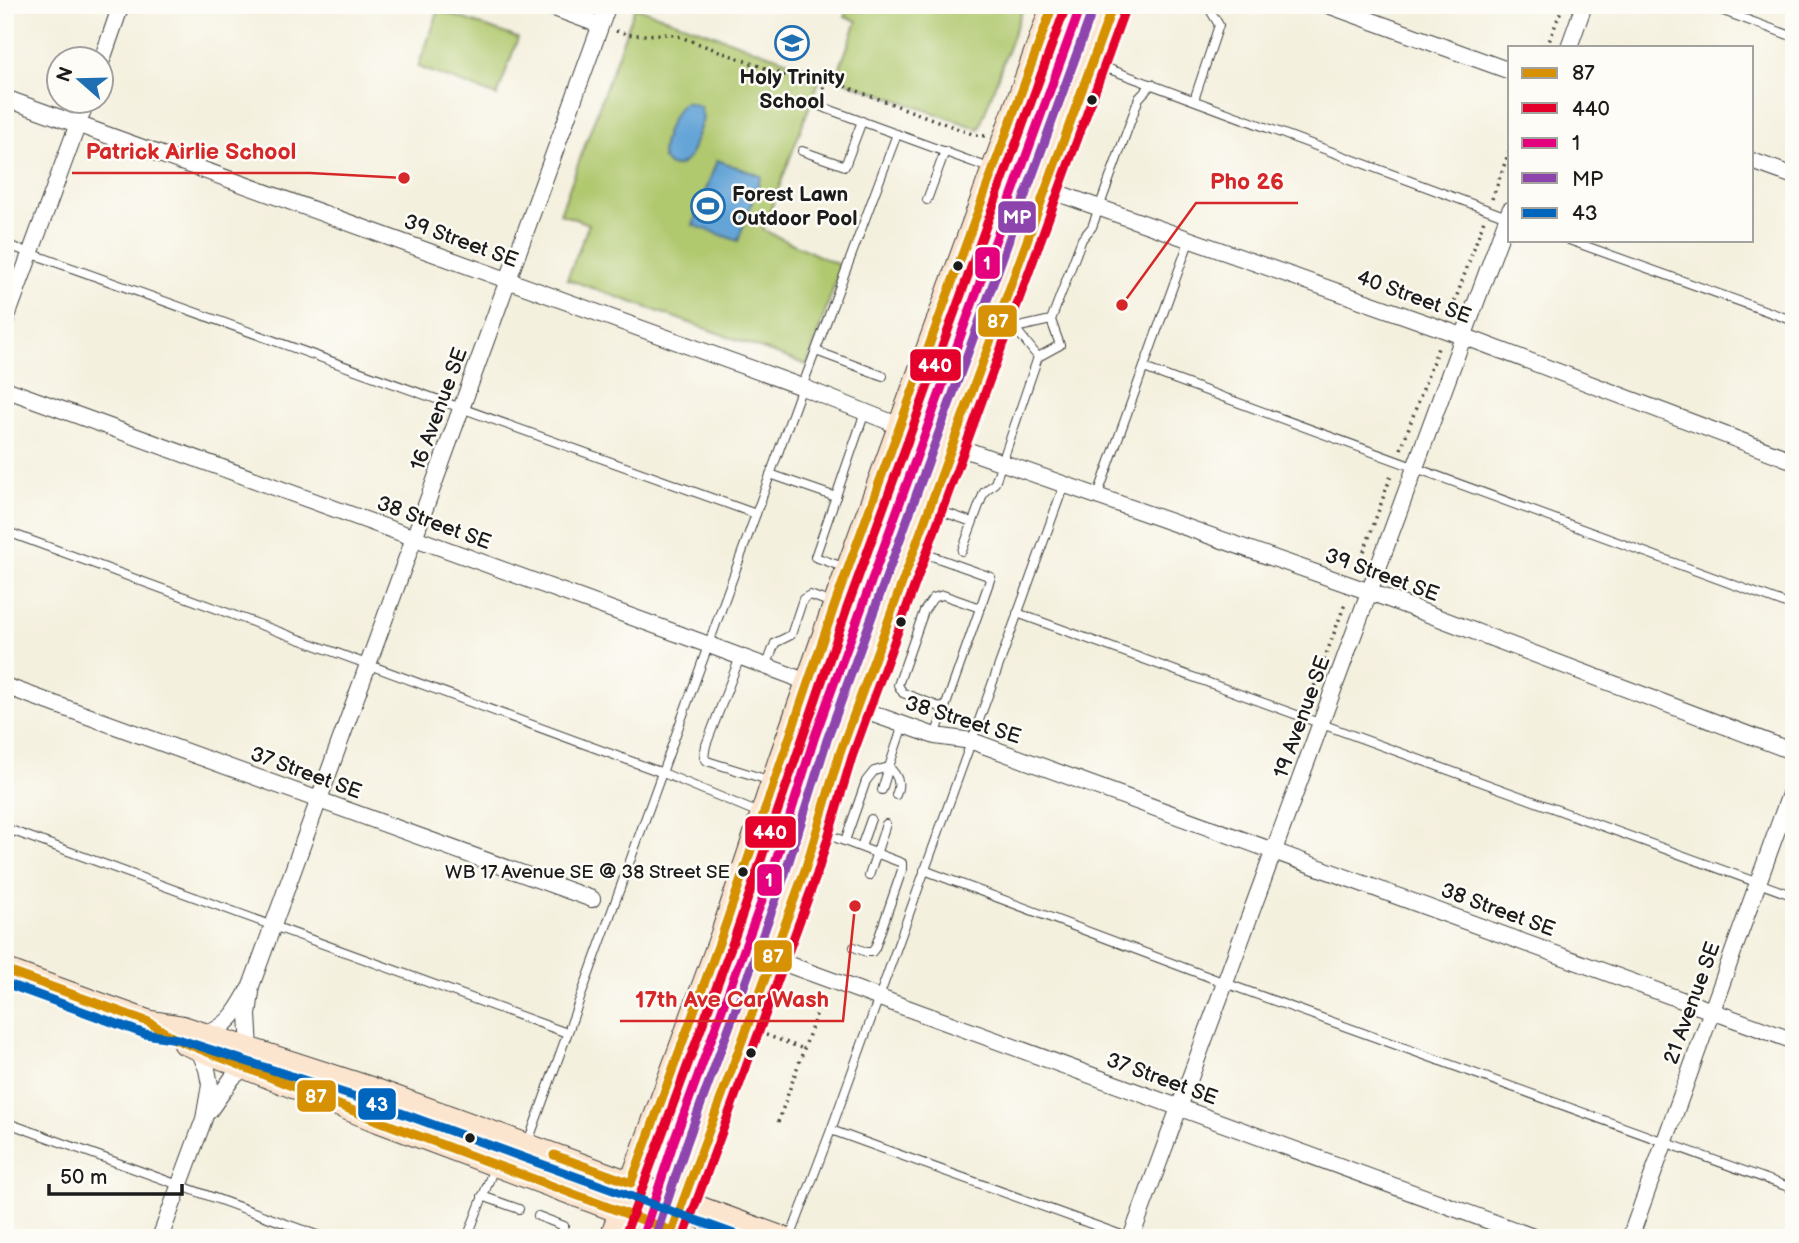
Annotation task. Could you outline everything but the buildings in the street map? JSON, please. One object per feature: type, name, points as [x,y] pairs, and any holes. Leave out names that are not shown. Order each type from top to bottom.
[{"type":"main road","points":[[611,1238],[722,935],[772,781],[835,604],[1054,5]]},
{"type":"main road","points":[[5,970],[149,1022],[175,1039],[201,1042],[247,1058],[495,1165],[621,1210],[645,1229],[678,1235],[683,1201],[773,959],[840,753],[953,445],[1006,325],[1046,189],[1113,5]]},
{"type":"main road","points":[[247,1058],[372,1089],[782,1238]]},
{"type":"street","points":[[107,46],[121,5]]},
{"type":"street","points":[[546,5],[600,25]]},
{"type":"street","name":"16 Avenue SE","points":[[201,1042],[221,1028],[235,1013],[251,986],[608,5]]},
{"type":"street","points":[[1328,5],[1508,70]]},
{"type":"street","points":[[1569,46],[1584,5]]},
{"type":"street","name":"39 Street SE","points":[[5,98],[802,387],[900,426]]},
{"type":"street","points":[[5,322],[81,116]]},
{"type":"street","points":[[1754,162],[1794,176]]},
{"type":"street","name":"40 Street SE","points":[[1018,178],[1465,337],[1794,461]]},
{"type":"street","name":"19 Avenue SE","points":[[1131,1238],[1508,218]]},
{"type":"street","name":"38 Street SE","points":[[5,389],[709,645],[935,736],[972,741],[1794,1041]]},
{"type":"street","name":"39 Street SE","points":[[953,445],[1351,585],[1794,752]]},
{"type":"street","name":"37 Street SE","points":[[5,686],[592,900]]},
{"type":"street","name":"21 Avenue SE","points":[[1630,1238],[1794,783]]},
{"type":"street","name":"37 Street SE","points":[[773,959],[1536,1238]]},
{"type":"street","name":"16 Avenue SE","points":[[247,1058],[251,986]]},
{"type":"street","points":[[160,1238],[204,1119],[210,1085],[201,1042]]},
{"type":"street","points":[[204,1119],[247,1058]]},
{"type":"lane","points":[[645,1229],[676,1134],[776,861],[806,763],[1081,5]]},
{"type":"lane","points":[[1194,100],[1219,25],[1207,5]]},
{"type":"lane","points":[[1707,5],[1794,37]]},
{"type":"lane","points":[[1092,63],[1488,210],[1508,215]]},
{"type":"lane","points":[[962,551],[984,492],[995,483],[1038,357],[1060,345],[1051,320],[1082,239],[1092,227],[1139,98],[1152,85]]},
{"type":"lane","points":[[817,105],[994,169]]},
{"type":"lane","points":[[802,151],[845,166],[862,121]]},
{"type":"lane","points":[[527,1145],[755,514],[897,134]]},
{"type":"lane","points":[[927,201],[944,151]]},
{"type":"lane","points":[[1097,497],[1191,239]]},
{"type":"lane","points":[[1575,242],[1794,321]]},
{"type":"lane","points":[[5,244],[755,514]]},
{"type":"lane","points":[[1006,325],[1051,320]]},
{"type":"lane","points":[[1006,325],[1038,357]]},
{"type":"lane","points":[[816,351],[883,376]]},
{"type":"lane","points":[[1144,368],[1794,607]]},
{"type":"lane","points":[[848,568],[815,557],[865,412]]},
{"type":"lane","points":[[770,474],[836,497]]},
{"type":"lane","points":[[790,1238],[1064,485]]},
{"type":"lane","points":[[930,508],[972,522]]},
{"type":"lane","points":[[5,531],[663,773],[762,814]]},
{"type":"lane","points":[[914,550],[991,577],[935,736]]},
{"type":"lane","points":[[766,667],[775,643],[791,635],[803,599],[810,595],[835,604]]},
{"type":"lane","points":[[945,709],[903,693],[898,685],[924,611],[933,598],[943,596],[980,608]]},
{"type":"lane","points":[[1017,613],[1794,896]]},
{"type":"lane","points":[[740,657],[706,744],[704,757],[707,761],[772,781]]},
{"type":"lane","points":[[882,790],[903,724]]},
{"type":"lane","points":[[889,767],[899,782],[896,795]]},
{"type":"lane","points":[[845,841],[866,781],[874,771],[889,767]]},
{"type":"lane","points":[[861,846],[871,819]]},
{"type":"lane","points":[[869,876],[886,824]]},
{"type":"lane","points":[[5,828],[567,1033]]},
{"type":"lane","points":[[816,831],[902,863],[902,870],[875,948],[872,952],[866,952],[854,947]]},
{"type":"lane","points":[[924,870],[1226,983],[1794,1189]]},
{"type":"lane","points":[[5,1122],[324,1238]]},
{"type":"lane","points":[[831,1130],[1131,1238]]},
{"type":"lane","points":[[467,1238],[495,1165]]},
{"type":"lane","points":[[482,1196],[519,1209]]},
{"type":"lane","points":[[538,1216],[564,1226],[560,1238]]},
{"type":"path","points":[[1547,46],[1563,5]]},
{"type":"path","points":[[600,25],[636,37],[664,33],[676,35],[792,78],[831,81],[972,134],[985,135]]},
{"type":"path","points":[[1303,717],[1508,155]]},
{"type":"path","points":[[778,1122],[821,1001]]},
{"type":"path","points":[[766,1035],[804,1049]]},
{"type":"path","points":[[796,1046],[798,1040]]},
{"type":"green space","points":[[849,5],[1024,5],[979,129],[836,78],[857,21],[845,17]]},
{"type":"green space","points":[[635,7],[836,78],[819,81],[763,230],[841,266],[807,365],[567,279],[589,224],[560,214]]},
{"type":"green space","points":[[439,10],[518,38],[497,96],[418,67]]},
{"type":"water","points":[[685,102],[700,106],[703,119],[689,158],[679,166],[670,166],[663,159],[665,137],[676,112]]},
{"type":"water","points":[[717,160],[761,176],[738,241],[693,225]]},
{"type":"transit line","name":"87","points":[[554,1155],[631,1183],[722,935],[835,604],[1053,5]]},
{"type":"transit line","name":"1","points":[[642,1238],[674,1141],[772,873],[815,736],[1081,5]]},
{"type":"transit line","name":"87","points":[[5,970],[149,1022],[175,1039],[371,1118],[672,1231],[805,870],[840,753],[1113,5]]},
{"type":"transit line","name":"440","points":[[624,1238],[734,939],[847,608],[1065,9]]},
{"type":"transit line","name":"MP","points":[[655,1238],[686,1145],[784,877],[827,740],[1093,9]]},
{"type":"transit line","name":"440","points":[[683,1238],[817,874],[852,757],[1125,9]]},
{"type":"transit line","name":"43","points":[[5,983],[145,1034],[178,1039],[368,1101],[745,1238]]},
{"type":"place","name":"Holy Trinity School","points":[[792,43]]},
{"type":"place","name":"Patrick Airlie School","points":[[404,178]]},
{"type":"place","name":"Forest Lawn Outdoor Pool","points":[[708,206]]},
{"type":"place","name":"Pho 26","points":[[1122,305]]},
{"type":"place","name":"WB 17 Avenue SE @ 38 Street SE","points":[[743,872]]},
{"type":"place","name":"17th Ave Car Wash","points":[[855,906]]}]
